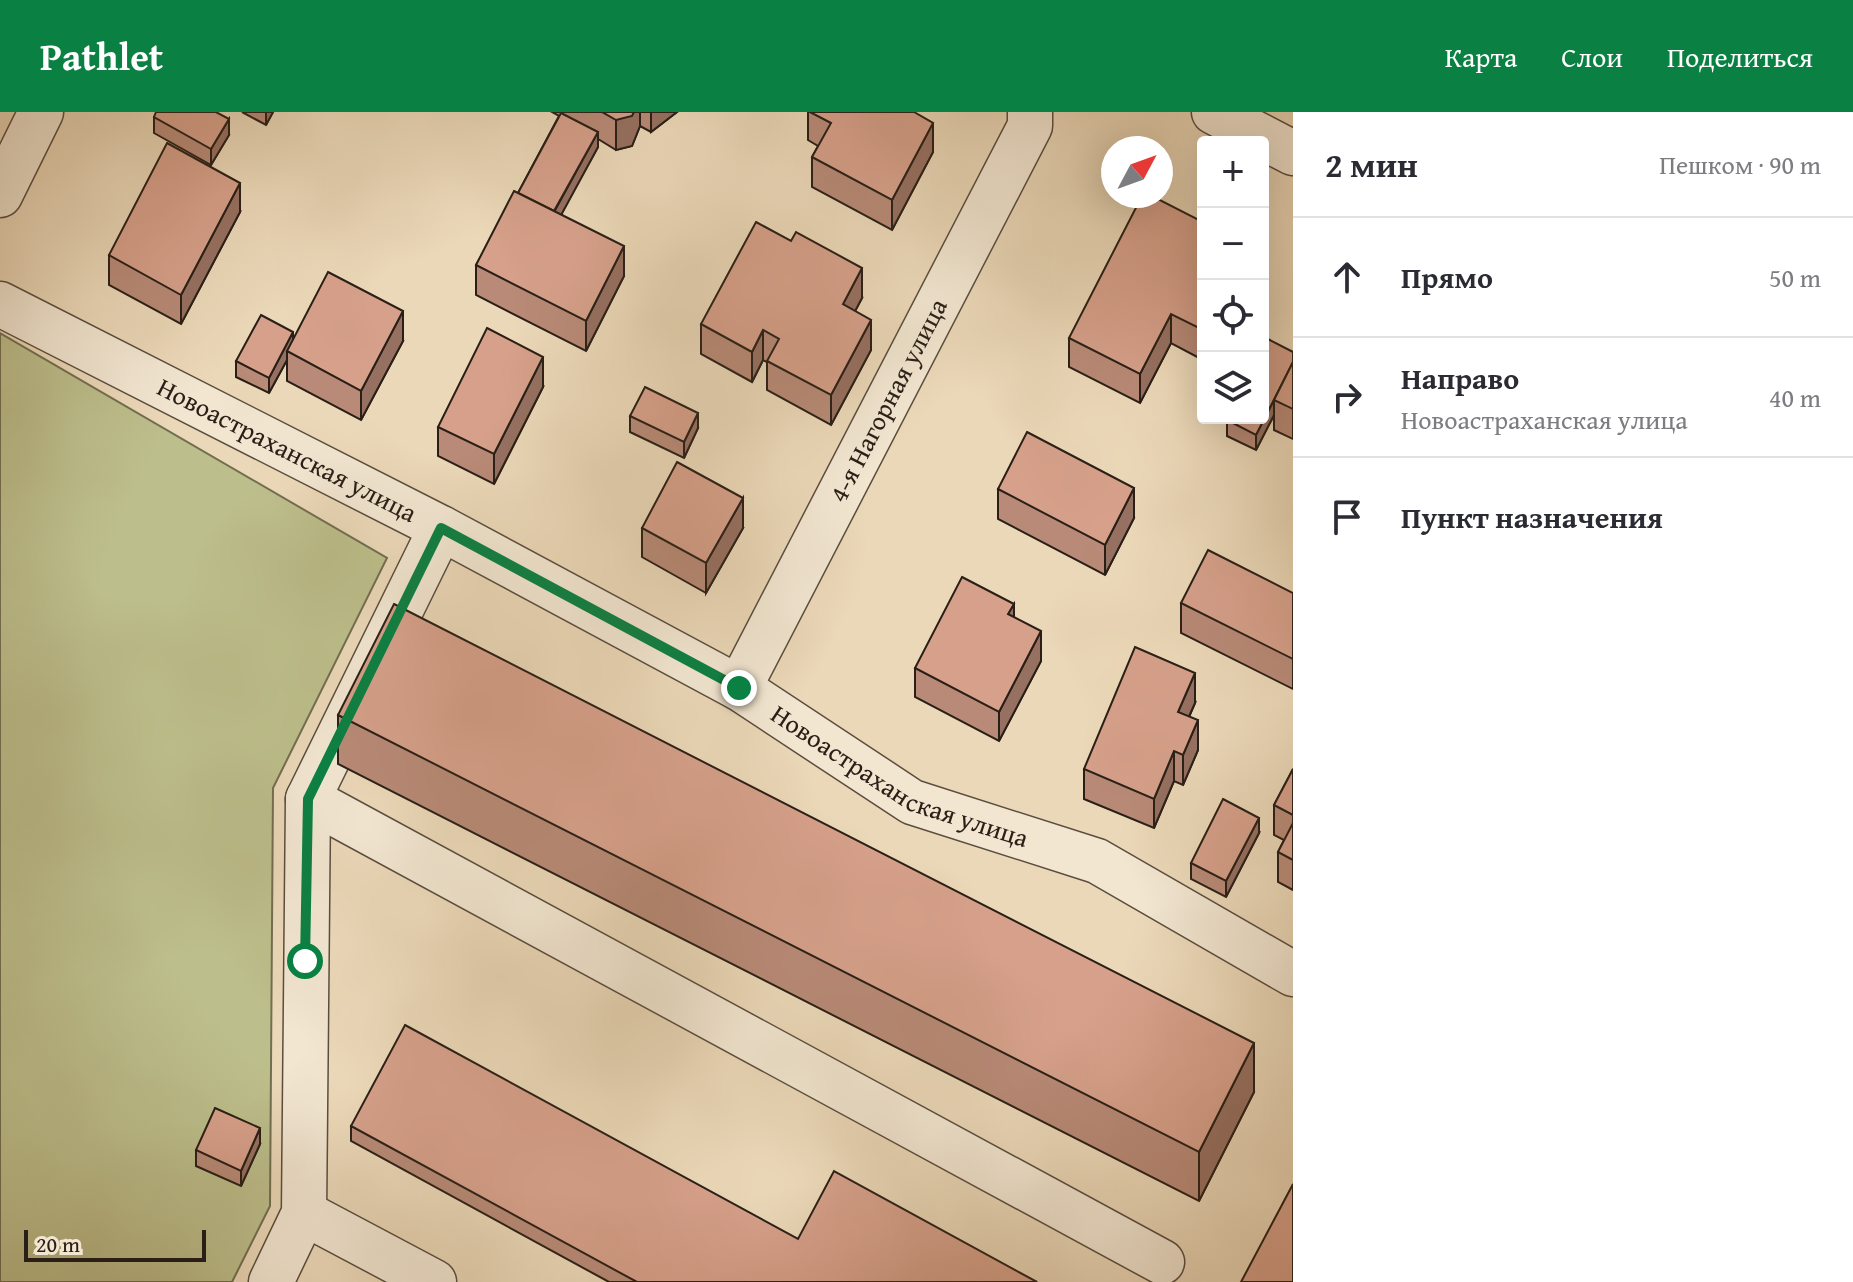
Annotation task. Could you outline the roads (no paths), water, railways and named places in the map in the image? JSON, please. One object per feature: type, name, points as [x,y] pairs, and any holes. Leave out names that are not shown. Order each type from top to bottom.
[{"type":"street","points":[[0,195],[41,112]]},
{"type":"street","name":"4-я Нагорная улица","points":[[739,688],[1030,126],[1030,112]]},
{"type":"street","points":[[1214,112],[1293,153]]},
{"type":"street","name":"Новоастраханская улица","points":[[0,304],[441,528],[739,688],[912,802],[1097,861],[1293,974]]},
{"type":"street","points":[[271,1282],[304,1213],[308,799],[441,528]]},
{"type":"street","points":[[308,799],[1162,1262]]},
{"type":"street","points":[[304,1213],[434,1282]]}]
